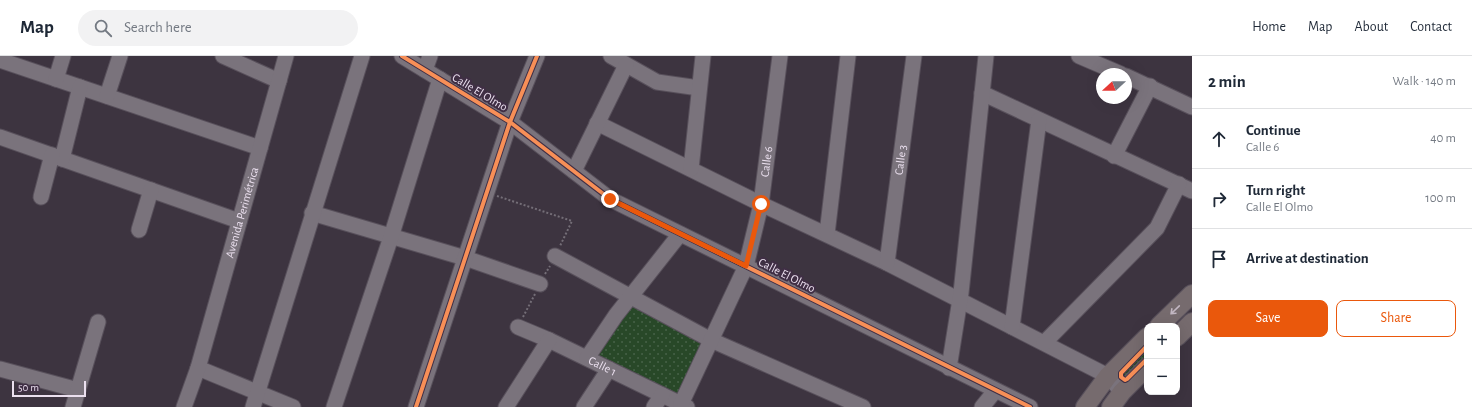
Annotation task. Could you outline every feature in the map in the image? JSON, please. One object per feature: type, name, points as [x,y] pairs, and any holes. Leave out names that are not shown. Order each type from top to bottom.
[{"type":"main road","points":[[1162,323],[1192,294]]},
{"type":"main road","points":[[1180,334],[1192,322]]},
{"type":"main road","points":[[1085,407],[1108,376],[1144,341]]},
{"type":"main road","points":[[1111,407],[1122,392],[1144,370]]},
{"type":"street","points":[[56,79],[63,56]]},
{"type":"street","points":[[107,96],[120,56]]},
{"type":"street","points":[[223,56],[279,81]]},
{"type":"street","name":"Avenida Perimétrica","points":[[184,407],[198,368],[286,56]]},
{"type":"street","points":[[253,407],[362,56]]},
{"type":"street","name":"Calle El Olmo","points":[[402,56],[510,122],[610,199],[1030,407]]},
{"type":"street","points":[[425,70],[430,56]]},
{"type":"street","points":[[611,56],[657,82],[699,88]]},
{"type":"street","points":[[691,168],[699,88],[704,56]]},
{"type":"street","name":"Calle 6","points":[[684,406],[711,340],[746,266],[761,204],[780,56]]},
{"type":"street","points":[[826,234],[848,56]]},
{"type":"street","name":"Calle 3","points":[[887,263],[914,56]]},
{"type":"street","points":[[949,368],[960,300],[986,56]]},
{"type":"street","points":[[1080,56],[1107,68]]},
{"type":"street","points":[[416,407],[486,193],[533,58]]},
{"type":"street","points":[[0,60],[260,148]]},
{"type":"street","points":[[574,171],[626,65]]},
{"type":"street","points":[[1132,78],[1192,107]]},
{"type":"street","points":[[334,407],[391,237],[440,79]]},
{"type":"street","points":[[1114,156],[1150,86]]},
{"type":"street","points":[[40,197],[57,157],[80,87]]},
{"type":"street","points":[[982,92],[1114,156],[1185,188],[1157,228],[1044,343]]},
{"type":"street","points":[[1012,327],[1039,120]]},
{"type":"street","points":[[597,123],[691,168],[761,204],[887,263],[1044,343],[1108,376],[1122,392]]},
{"type":"street","points":[[0,137],[239,221]]},
{"type":"street","points":[[138,230],[151,190]]},
{"type":"street","points":[[312,213],[465,258],[540,284]]},
{"type":"street","points":[[586,358],[630,297],[680,234]]},
{"type":"street","points":[[555,256],[711,340],[863,407]]},
{"type":"street","points":[[73,407],[98,322]]},
{"type":"street","name":"Calle 1","points":[[518,327],[609,369],[658,401],[684,406]]},
{"type":"street","points":[[506,407],[549,340]]},
{"type":"street","points":[[198,368],[293,407]]},
{"type":"street","points":[[0,369],[78,390]]},
{"type":"street","points":[[584,407],[609,369]]},
{"type":"street","points":[[982,407],[995,391]]},
{"type":"path","points":[[486,193],[572,221]]},
{"type":"green space","points":[[632,305],[706,342],[678,396],[595,355]]},
{"type":"green space","points":[[1144,346],[1144,365],[1124,385],[1114,375]]},
{"type":"cycle path","points":[[402,56],[510,122],[610,199],[1030,407]]},
{"type":"cycle path","points":[[416,407],[510,122],[537,56]]},
{"type":"cycle path","points":[[1144,349],[1121,373],[1121,377],[1125,380],[1127,379],[1144,362]]},
{"type":"route","points":[[610,199],[746,266],[761,204]]}]
